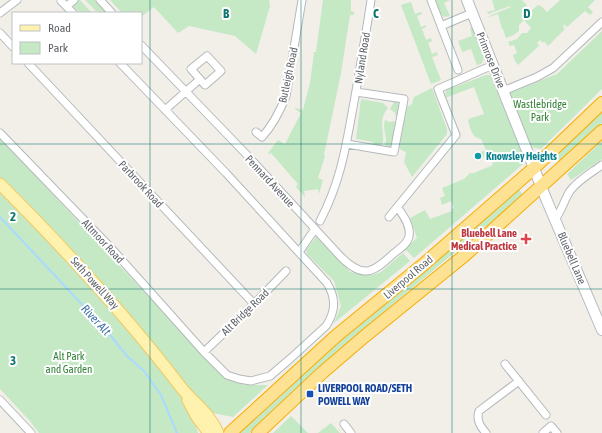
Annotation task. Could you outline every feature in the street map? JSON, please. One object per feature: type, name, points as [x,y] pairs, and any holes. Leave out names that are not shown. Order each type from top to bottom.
[{"type":"highway","name":"Liverpool Road","points":[[230,433],[336,336],[424,264],[534,168],[602,103]]},
{"type":"highway","name":"Liverpool Road","points":[[258,433],[339,358],[401,306],[455,264],[602,131]]},
{"type":"main road","name":"Seth Powell Way","points":[[0,184],[81,267],[114,304],[182,389],[209,416],[218,433]]},
{"type":"main road","name":"Seth Powell Way","points":[[182,389],[197,417],[209,433]]},
{"type":"street","points":[[0,13],[17,0]]},
{"type":"street","points":[[67,6],[74,0]]},
{"type":"street","points":[[100,0],[111,12]]},
{"type":"street","name":"Butleigh Road","points":[[256,132],[262,137],[268,131],[286,96],[302,0]]},
{"type":"street","name":"Nyland Road","points":[[320,221],[328,206],[342,168],[371,0]]},
{"type":"street","points":[[432,0],[458,70]]},
{"type":"street","name":"Primrose Drive","points":[[467,0],[541,187]]},
{"type":"street","points":[[62,1],[73,12]]},
{"type":"street","points":[[441,26],[472,14]]},
{"type":"street","points":[[503,91],[537,77],[554,68],[602,22]]},
{"type":"street","points":[[0,33],[12,46]]},
{"type":"street","name":"Pennard Avenue","points":[[142,45],[349,265],[360,271],[374,269],[381,266],[404,245],[410,235],[406,220],[398,208]]},
{"type":"street","name":"Parbrook Road","points":[[29,64],[254,304]]},
{"type":"street","points":[[121,64],[226,173],[331,289],[334,308],[330,320],[326,326],[270,376],[257,380],[244,381],[227,375],[204,352]]},
{"type":"street","points":[[389,217],[398,208],[456,135],[438,89],[493,65]]},
{"type":"street","points":[[165,110],[200,78]]},
{"type":"street","name":"Nyland Road","points":[[347,144],[394,152],[403,105],[404,99],[356,92]]},
{"type":"street","name":"Altmoor Road","points":[[0,133],[112,249],[204,352]]},
{"type":"street","points":[[555,220],[561,213],[570,192],[578,183],[602,165]]},
{"type":"street","name":"Bluebell Lane","points":[[541,187],[602,330]]},
{"type":"street","points":[[299,252],[315,229]]},
{"type":"street","name":"Alt Bridge Road","points":[[204,352],[286,271]]},
{"type":"street","points":[[505,364],[546,415]]},
{"type":"street","points":[[486,433],[479,424],[478,417],[481,410],[519,381]]},
{"type":"street","points":[[0,400],[31,433]]},
{"type":"street","points":[[344,424],[348,432]]},
{"type":"street","points":[[543,433],[551,426],[557,433]]},
{"type":"green space","points":[[76,0],[80,0],[91,12],[79,12],[73,6]]},
{"type":"green space","points":[[85,0],[98,0],[109,12],[96,11]]},
{"type":"green space","points":[[110,0],[269,0],[270,6],[256,54],[235,36],[189,26],[178,33],[154,7],[142,16],[142,12],[121,12]]},
{"type":"green space","points":[[323,0],[351,0],[351,11],[354,12],[354,15],[350,15],[341,73],[325,156],[318,178],[323,180],[319,194],[318,189],[304,191],[305,197],[296,187],[298,184],[271,153],[268,153],[278,140],[285,144],[301,113],[295,108],[303,110],[310,83],[313,52],[316,52]]},
{"type":"green space","points":[[435,0],[450,0],[444,3],[450,16],[444,17],[441,14]]},
{"type":"green space","points":[[492,0],[522,0],[527,5],[525,7],[526,9],[529,8],[532,10],[538,5],[547,12],[560,0],[595,0],[588,7],[593,12],[590,15],[585,11],[567,27],[564,24],[563,27],[565,29],[548,46],[544,41],[543,43],[540,40],[537,43],[539,46],[518,65],[513,55],[517,53],[514,45],[510,46],[508,42],[517,39],[522,33],[527,33],[531,28],[524,20],[519,25],[519,31],[506,38],[498,14],[489,16],[511,7],[510,6],[488,14],[487,12],[495,10]]},
{"type":"green space","points":[[411,2],[415,14],[421,12],[422,14],[417,16],[421,27],[426,25],[426,27],[422,29],[426,40],[431,38],[432,41],[428,43],[432,54],[437,52],[438,55],[432,57],[441,80],[431,84],[401,5]]},
{"type":"green space","points":[[473,27],[484,56],[482,63],[476,66],[477,65],[471,49],[462,52],[458,41],[472,36],[470,28]]},
{"type":"green space","name":"Wastlebridge Park","points":[[602,31],[602,89],[541,149],[526,146],[504,95],[557,74]]},
{"type":"green space","points":[[486,75],[490,75],[525,159],[523,164],[414,258],[405,249],[417,238],[410,218],[425,210],[430,219],[452,211],[451,209],[454,208],[451,201],[442,205],[440,198],[445,196],[442,188],[464,179],[470,173],[474,173],[493,165],[492,163],[495,162],[492,155],[483,158],[481,152],[486,150],[481,139],[473,135],[468,120],[484,114],[474,87],[445,98],[446,90]]},
{"type":"green space","points":[[432,88],[447,129],[447,134],[412,177],[404,162],[406,152],[401,150],[399,147],[407,107],[412,104],[414,97]]},
{"type":"green space","points":[[361,99],[383,103],[388,108],[382,120],[383,142],[378,148],[372,146],[373,142],[356,139]]},
{"type":"green space","points":[[397,101],[400,106],[396,117],[395,113],[390,109],[394,102]]},
{"type":"green space","points":[[602,110],[602,123],[559,164],[552,158]]},
{"type":"green space","points":[[385,120],[390,122],[394,121],[396,124],[392,147],[385,148],[386,138],[384,127]]},
{"type":"green space","points":[[0,138],[209,361],[225,376],[245,385],[268,385],[233,417],[212,413],[209,416],[0,184]]},
{"type":"green space","points":[[602,141],[602,159],[571,180],[567,174]]},
{"type":"green space","points":[[519,189],[523,195],[337,351],[250,433],[239,433],[331,347]]},
{"type":"green space","name":"Alt Park and Garden","points":[[0,193],[95,290],[153,359],[192,412],[198,433],[39,433],[30,421],[0,389]]},
{"type":"green space","points":[[316,237],[320,238],[350,272],[366,275],[376,274],[381,272],[403,253],[410,261],[334,323],[341,306],[334,281],[307,254],[306,250]]},
{"type":"green space","points":[[291,416],[308,433],[273,433]]},
{"type":"green space","points":[[331,423],[340,433],[318,433]]},
{"type":"waterway","name":"River Alt","points":[[0,217],[106,330],[127,356],[144,371],[161,395],[177,433]]},
{"type":"place","name":"Knowsley Heights","points":[[478,156]]},
{"type":"place","name":"Bluebell Lane Medical Practice","points":[[526,239]]},
{"type":"place","name":"LIVERPOOL ROAD/SETH POWELL WAY","points":[[310,394]]}]
